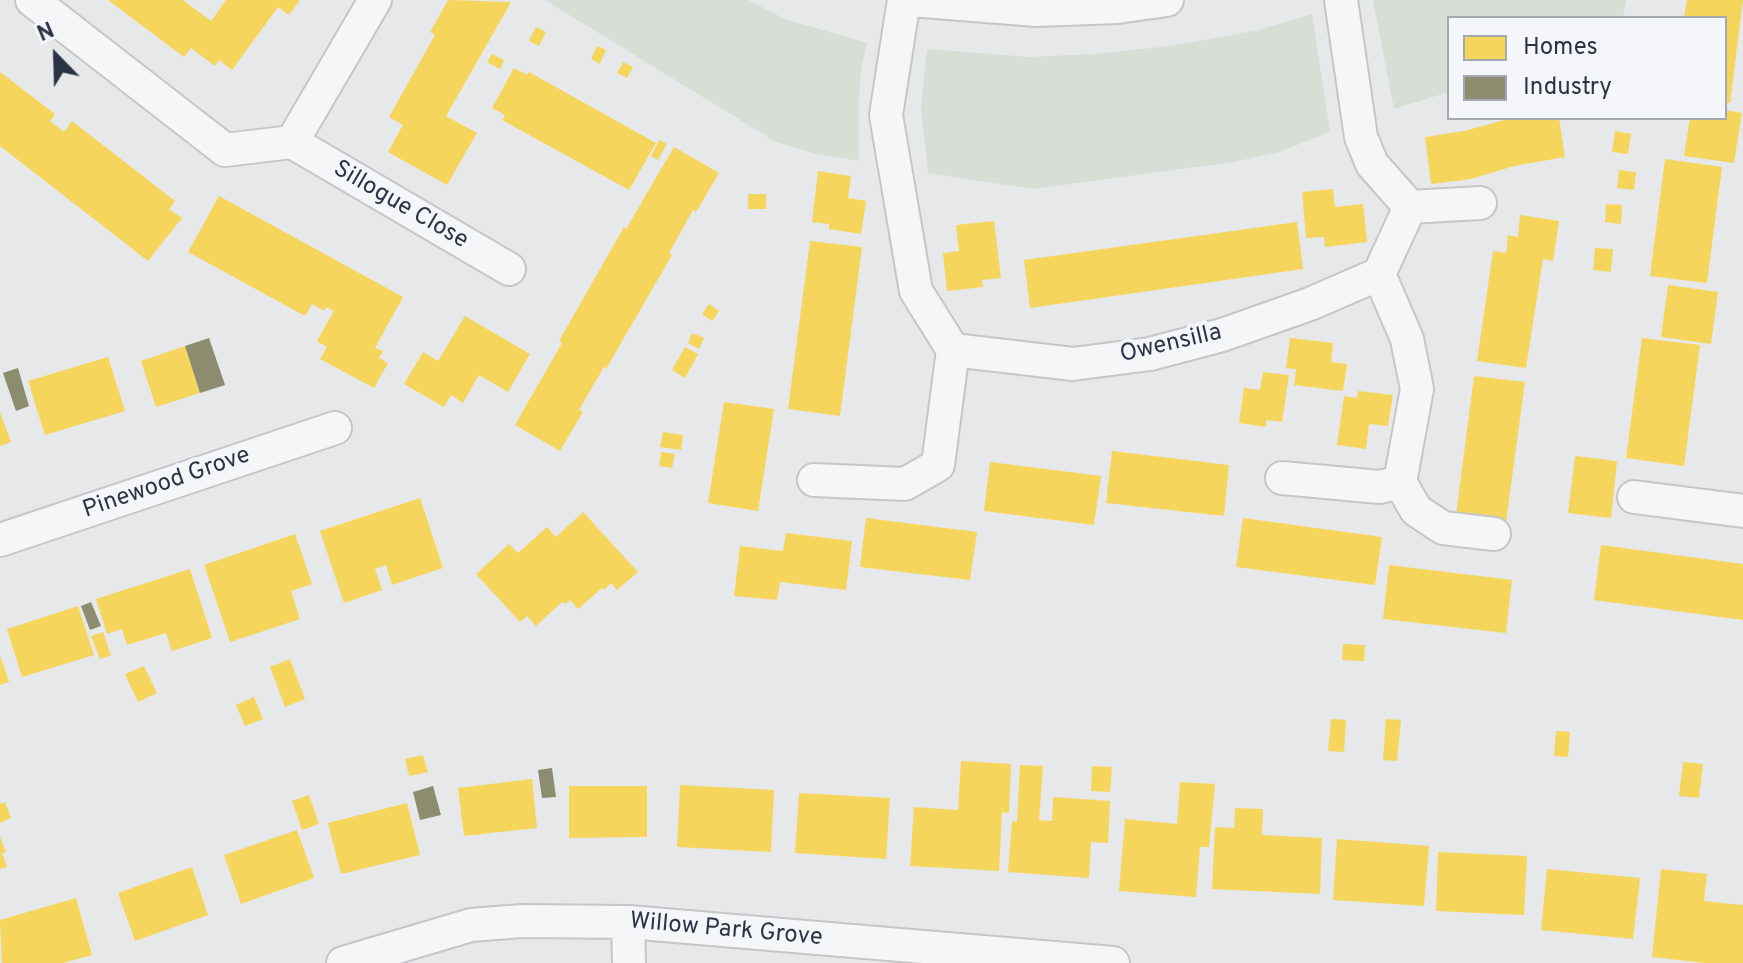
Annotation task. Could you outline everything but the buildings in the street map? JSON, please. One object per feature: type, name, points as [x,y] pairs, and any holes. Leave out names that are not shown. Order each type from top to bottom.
[{"type":"street","points":[[32,0],[225,150],[292,142],[375,0]]},
{"type":"street","points":[[814,480],[905,484],[938,465],[953,350],[916,291],[886,115],[904,0]]},
{"type":"street","points":[[910,0],[1037,10],[1118,7],[1167,0]]},
{"type":"street","points":[[1341,0],[1346,16],[1361,137],[1372,164],[1410,207]]},
{"type":"street","name":"Sillogue Close","points":[[292,142],[509,269]]},
{"type":"street","points":[[1410,207],[1480,203]]},
{"type":"street","points":[[1410,207],[1379,274],[1407,339],[1417,389],[1400,482],[1416,510],[1443,528],[1494,534]]},
{"type":"street","name":"Owensilla","points":[[953,350],[1073,364],[1150,354],[1222,335],[1310,304],[1379,274]]},
{"type":"street","name":"Pinewood Grove","points":[[0,540],[335,428]]},
{"type":"street","points":[[1282,478],[1380,487],[1400,482]]},
{"type":"street","points":[[1634,497],[1743,511]]},
{"type":"street","name":"Willow Park Grove","points":[[343,963],[471,925],[522,921],[628,922],[1113,963]]},
{"type":"street","points":[[628,922],[629,963]]},
{"type":"shaded area","points":[[545,0],[748,0],[785,19],[867,43],[859,99],[859,161],[813,153],[776,142]]},
{"type":"shaded area","points":[[1373,0],[1626,0],[1623,16],[1447,16],[1447,93],[1394,109]]},
{"type":"shaded area","points":[[1312,14],[1330,132],[1279,152],[1233,162],[1033,189],[928,173],[921,109],[927,49],[1029,57],[1094,54],[1171,46],[1259,30]]}]
